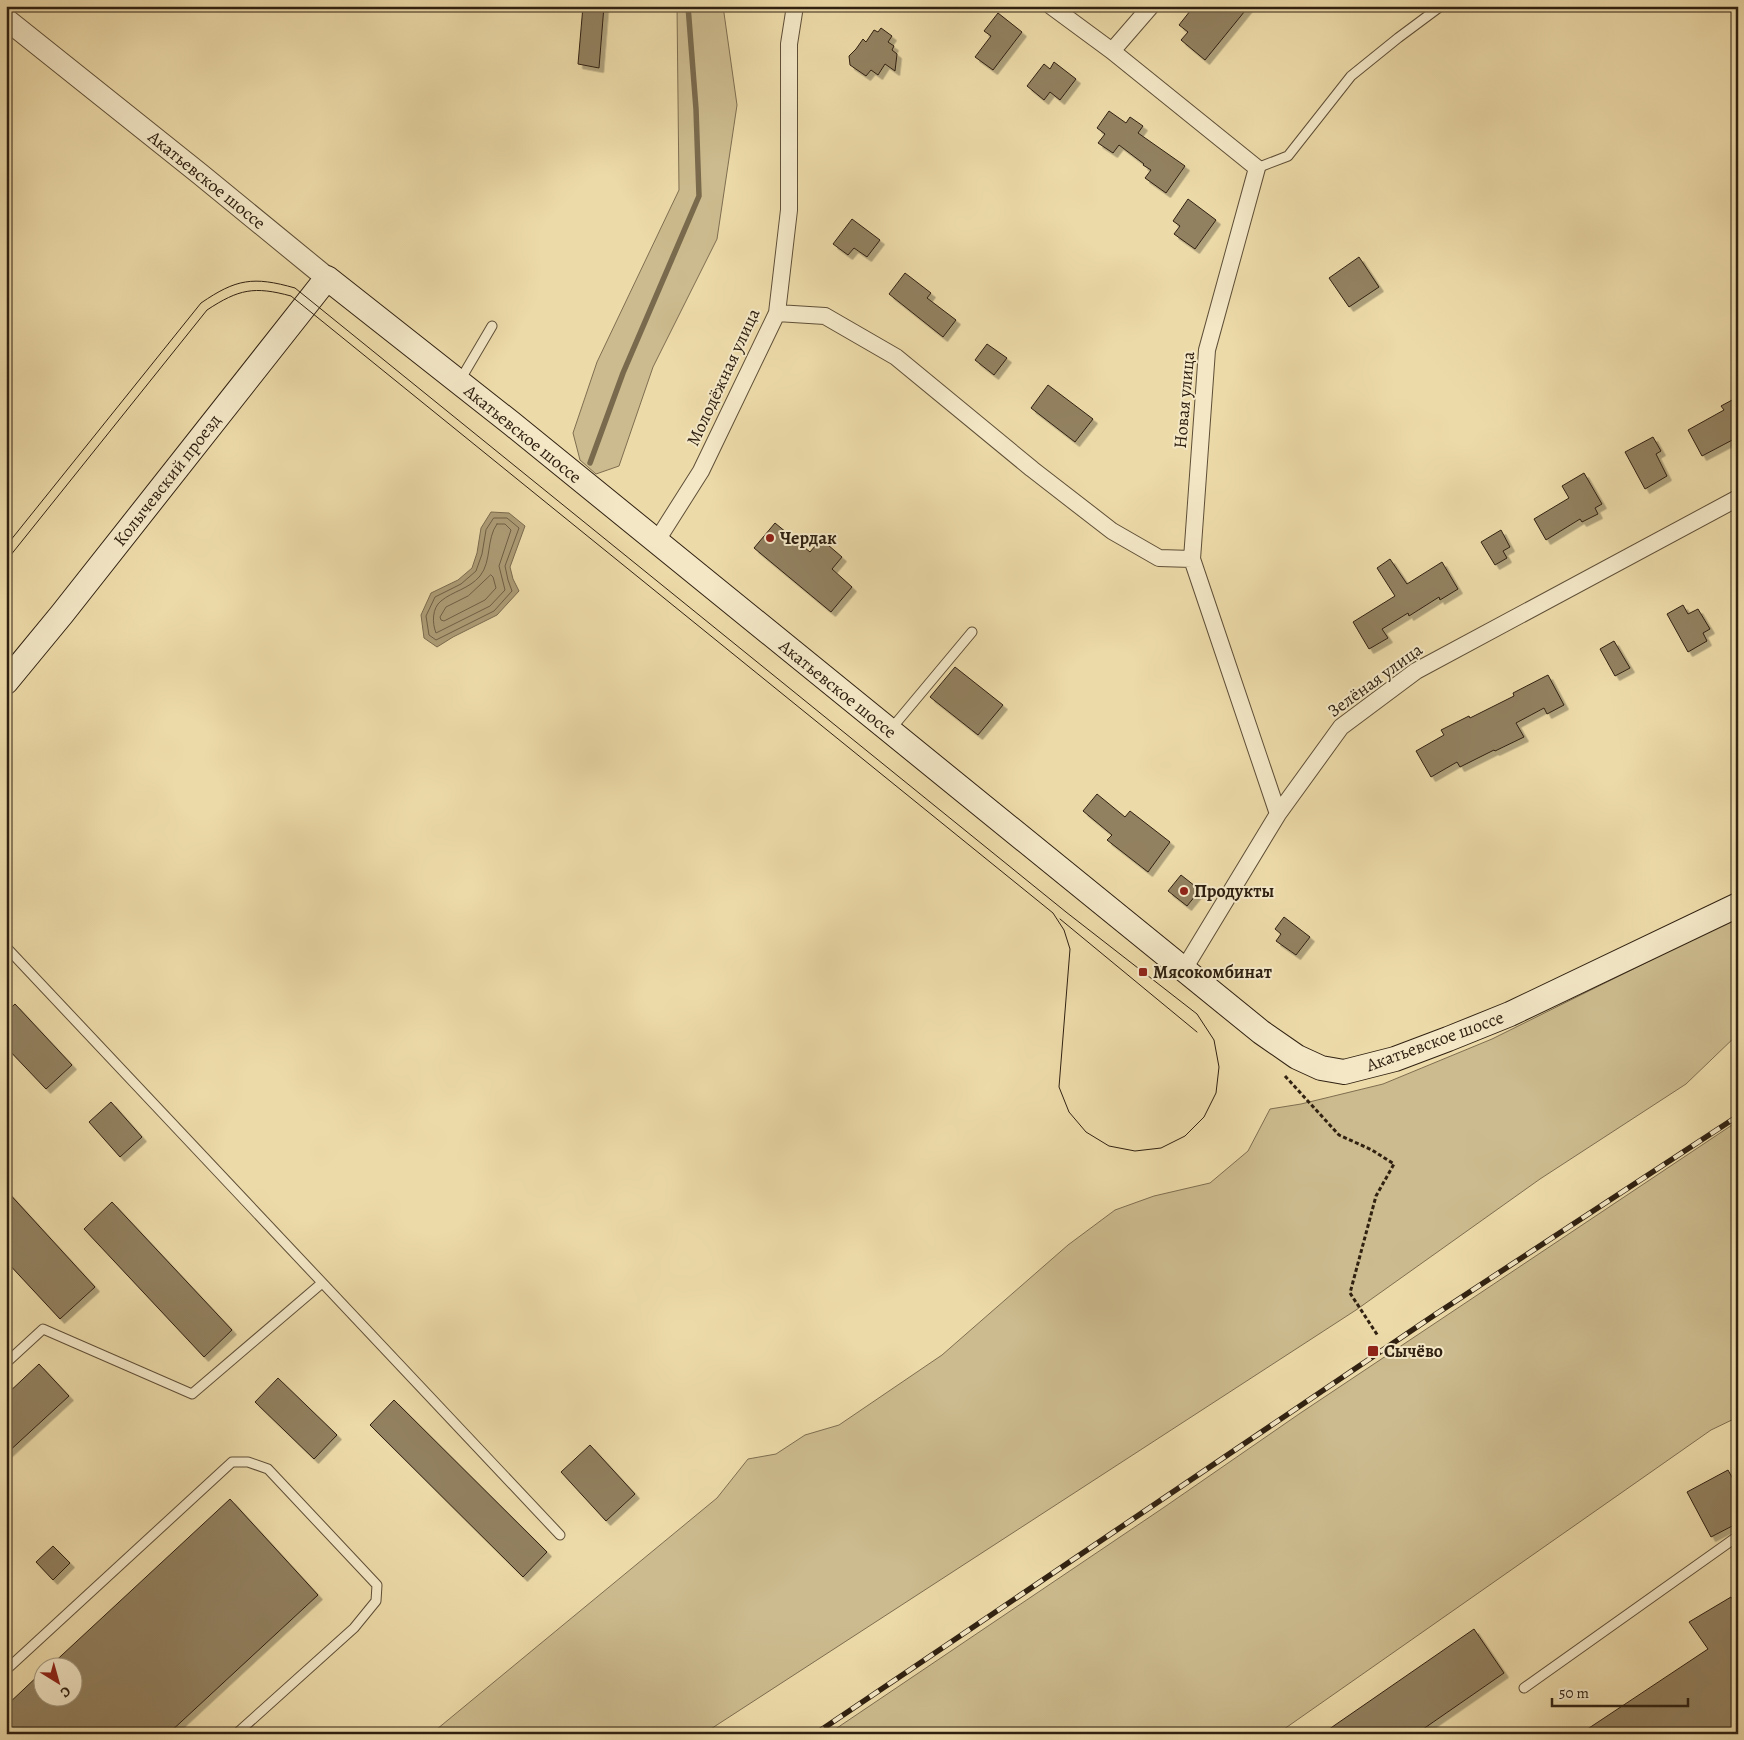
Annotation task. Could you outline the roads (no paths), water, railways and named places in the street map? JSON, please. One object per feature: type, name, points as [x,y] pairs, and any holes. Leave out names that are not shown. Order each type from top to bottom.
[{"type":"main road","name":"Акатьевское шоссе","points":[[327,278],[459,382],[1261,1032],[1297,1057],[1321,1068],[1344,1072],[1395,1059],[1510,1014],[1738,905]]},
{"type":"main road","name":"Колычевский проезд","points":[[6,682],[62,614],[327,278]]},
{"type":"street","name":"Молодёжная улица","points":[[656,542],[701,471],[777,313],[789,210],[789,44],[795,6]]},
{"type":"street","points":[[1051,6],[1112,51],[1257,168]]},
{"type":"street","points":[[1112,51],[1151,6]]},
{"type":"street","name":"Акатьевское шоссе","points":[[6,19],[327,278]]},
{"type":"street","name":"Новая улица","points":[[1257,168],[1208,350],[1192,559],[1278,814]]},
{"type":"street","points":[[777,313],[825,316],[896,357],[1032,469],[1112,531],[1159,558],[1192,559]]},
{"type":"street","name":"Зелёная улица","points":[[1184,969],[1278,814],[1340,727],[1416,671],[1738,498]]},
{"type":"lane","points":[[1257,168],[1288,156],[1351,76],[1441,6]]},
{"type":"lane","points":[[459,382],[492,326]]},
{"type":"lane","points":[[890,730],[972,632]]},
{"type":"lane","points":[[6,948],[560,1535]]},
{"type":"lane","points":[[6,1363],[43,1329],[192,1394],[322,1283]]},
{"type":"lane","points":[[6,1670],[232,1462],[248,1462],[268,1469],[377,1585],[376,1601],[354,1628],[236,1734]]},
{"type":"lane","points":[[1524,1688],[1738,1536]]},
{"type":"water","points":[[491,512],[509,513],[525,526],[510,567],[519,591],[497,615],[437,647],[424,638],[421,615],[431,593],[458,580],[472,568],[477,553],[481,528]]},
{"type":"waterway","points":[[590,463],[623,373],[699,196],[696,109],[688,6]]},
{"type":"tram line","points":[[6,546],[201,303],[225,289],[245,282],[268,282],[295,288],[1066,912],[1197,1014],[1214,1040],[1219,1067],[1216,1093],[1204,1117],[1185,1136],[1161,1148],[1135,1151],[1109,1146],[1086,1132],[1069,1112],[1059,1087],[1070,949],[1064,930],[1053,913],[291,296],[267,291],[247,291],[228,298],[207,310],[6,561]]},
{"type":"tram line","points":[[1060,919],[1197,1032]]},
{"type":"railway","points":[[815,1734],[1436,1314],[1738,1116]]},
{"type":"place","name":"Чердак","points":[[770,538]]},
{"type":"place","name":"Продукты","points":[[1184,891]]},
{"type":"place","name":"Мясокомбинат","points":[[1143,972]]},
{"type":"place","name":"Сычёво","points":[[1373,1351]]}]
